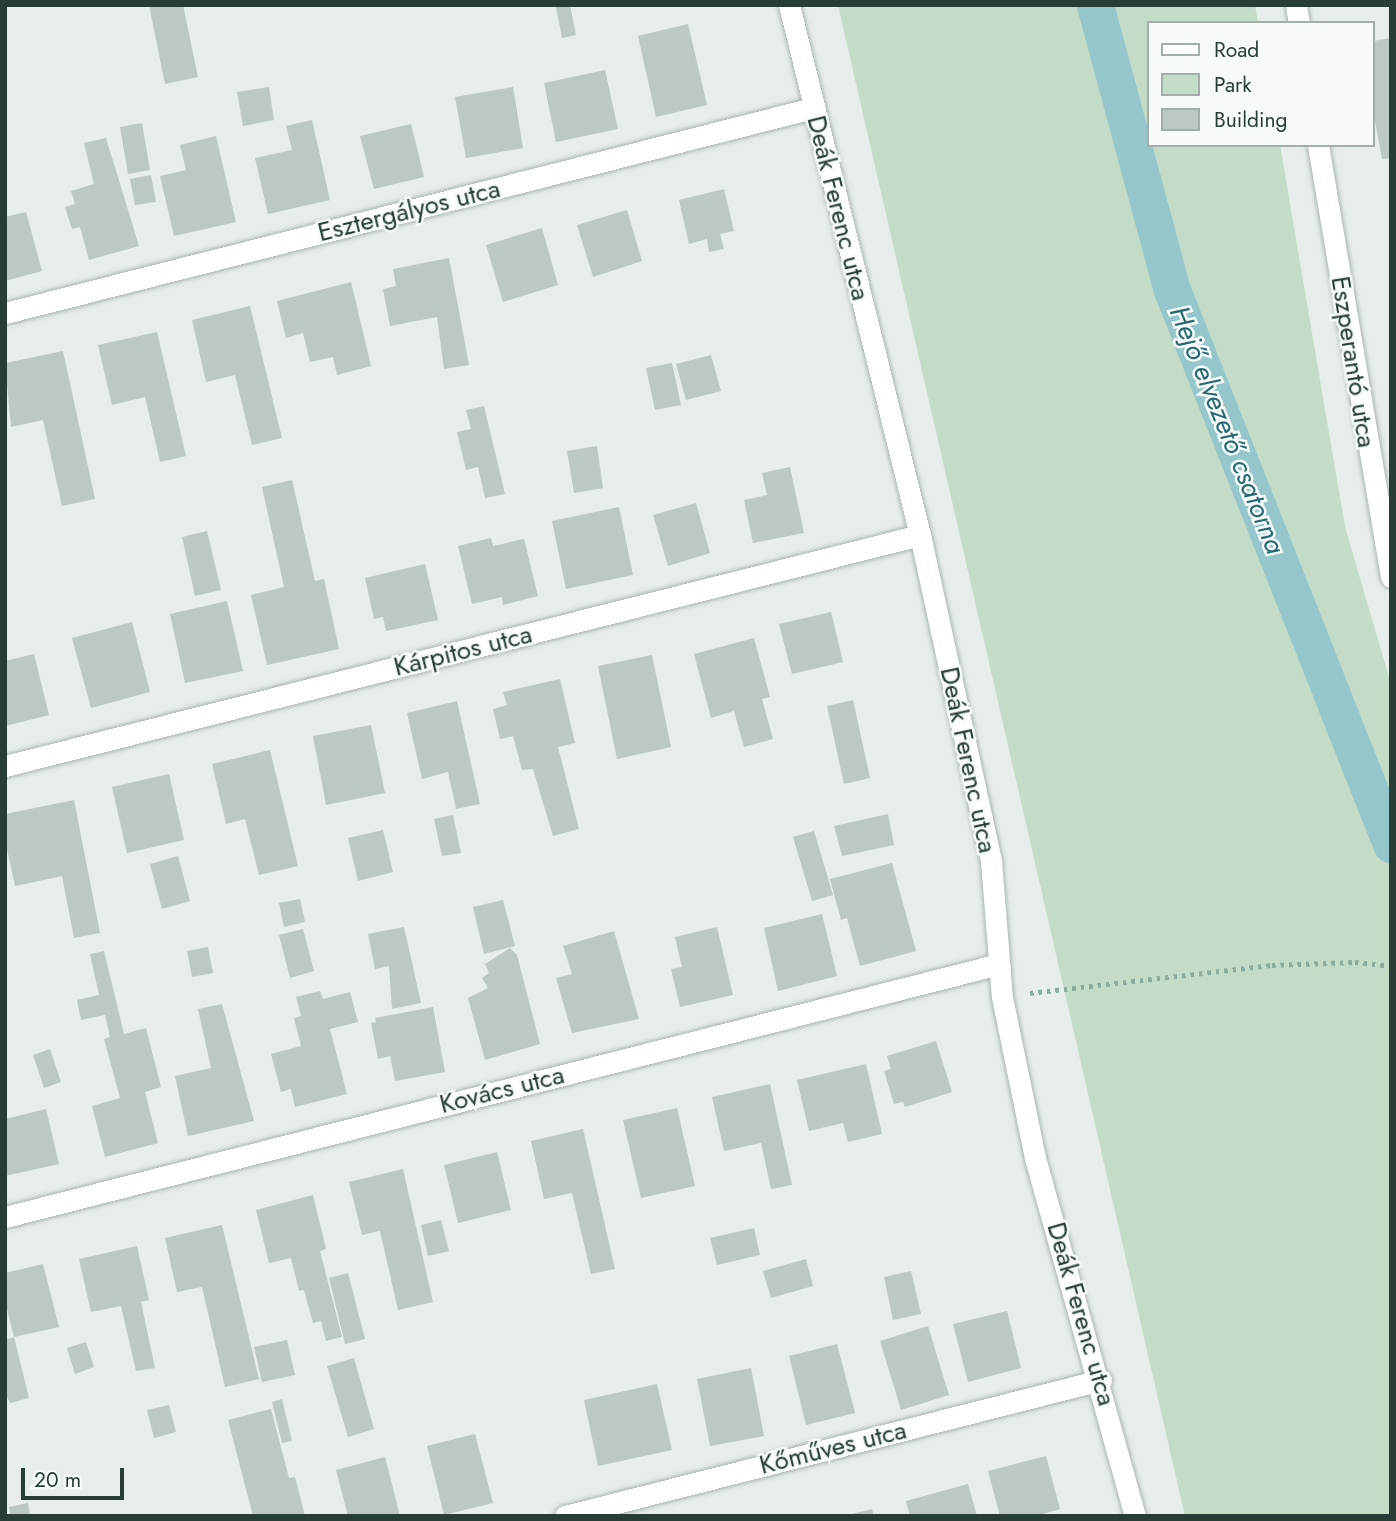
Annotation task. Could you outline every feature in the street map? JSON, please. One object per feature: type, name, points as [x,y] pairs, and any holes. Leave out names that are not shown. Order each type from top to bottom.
[{"type":"street","name":"Deák Ferenc utca","points":[[789,5],[920,536],[990,861],[1002,997],[1035,1158],[1101,1380],[1135,1516]]},
{"type":"street","name":"Esztergályos utca","points":[[5,313],[813,108]]},
{"type":"street","name":"Eszperantó utca","points":[[1318,147],[1391,577]]},
{"type":"street","name":"Kárpitos utca","points":[[5,766],[920,536]]},
{"type":"street","name":"Kovács utca","points":[[5,1217],[999,964]]},
{"type":"street","name":"Kőműves utca","points":[[565,1516],[1101,1380]]},
{"type":"path","points":[[1002,997],[1272,965],[1355,962],[1391,967]]},
{"type":"green space","points":[[838,5],[1255,5],[1258,21],[1148,21],[1148,147],[1280,147],[1345,527],[1391,684],[1391,1516],[1185,1516]]},
{"type":"building","points":[[149,5],[183,5],[198,77],[165,84]]},
{"type":"building","points":[[570,5],[576,35],[562,38],[556,7]]},
{"type":"building","points":[[688,24],[707,105],[656,117],[638,36]]},
{"type":"building","points":[[1391,38],[1391,158],[1382,159],[1375,121],[1375,41]]},
{"type":"building","points":[[605,70],[618,129],[556,142],[544,83]]},
{"type":"building","points":[[269,87],[274,120],[243,126],[237,92]]},
{"type":"building","points":[[513,87],[523,148],[466,158],[455,97]]},
{"type":"building","points":[[312,120],[330,200],[268,214],[255,158],[292,150],[286,126]]},
{"type":"building","points":[[142,123],[150,170],[128,174],[120,127]]},
{"type":"building","points":[[411,124],[424,177],[374,189],[360,136]]},
{"type":"building","points":[[216,136],[236,222],[174,236],[160,176],[186,170],[180,145]]},
{"type":"building","points":[[106,138],[139,246],[89,260],[80,227],[72,229],[65,207],[75,204],[71,191],[94,184],[84,143]]},
{"type":"building","points":[[151,175],[156,202],[135,205],[130,179]]},
{"type":"building","points":[[724,189],[734,231],[720,234],[724,249],[709,252],[707,239],[689,244],[679,200]]},
{"type":"building","points":[[627,210],[642,261],[593,277],[577,225]]},
{"type":"building","points":[[26,212],[42,271],[5,281],[5,217]]},
{"type":"building","points":[[542,228],[558,285],[503,302],[486,245]]},
{"type":"building","points":[[449,258],[469,365],[444,369],[437,317],[390,326],[383,289],[396,286],[393,269]]},
{"type":"building","points":[[351,282],[371,366],[337,375],[333,357],[310,362],[303,333],[286,338],[277,301]]},
{"type":"building","points":[[250,306],[282,438],[252,445],[235,375],[206,382],[192,320]]},
{"type":"building","points":[[157,332],[186,456],[160,462],[145,397],[112,405],[98,345]]},
{"type":"building","points":[[63,351],[95,499],[62,506],[43,420],[11,427],[5,363]]},
{"type":"building","points":[[711,355],[721,391],[686,400],[676,364]]},
{"type":"building","points":[[672,363],[681,405],[655,410],[646,368]]},
{"type":"building","points":[[484,406],[505,494],[485,498],[478,467],[466,470],[457,432],[471,429],[466,410]]},
{"type":"building","points":[[597,446],[603,488],[574,493],[567,451]]},
{"type":"building","points":[[790,467],[804,533],[753,543],[744,500],[767,495],[762,473]]},
{"type":"building","points":[[292,480],[315,581],[324,579],[339,649],[267,665],[251,595],[284,587],[262,487]]},
{"type":"building","points":[[696,503],[710,553],[668,566],[653,515]]},
{"type":"building","points":[[619,507],[633,575],[566,589],[552,521]]},
{"type":"building","points":[[207,531],[221,590],[195,596],[182,537]]},
{"type":"building","points":[[491,538],[493,546],[524,539],[538,596],[503,605],[502,597],[472,604],[458,546]]},
{"type":"building","points":[[425,564],[438,620],[386,631],[383,617],[374,619],[365,578]]},
{"type":"building","points":[[227,601],[243,671],[185,683],[170,614]]},
{"type":"building","points":[[831,612],[843,662],[792,674],[779,624]]},
{"type":"building","points":[[132,622],[150,692],[91,708],[72,638]]},
{"type":"building","points":[[754,638],[770,697],[762,699],[773,739],[744,747],[734,711],[711,718],[694,654]]},
{"type":"building","points":[[34,654],[49,715],[5,726],[5,661]]},
{"type":"building","points":[[652,655],[671,747],[617,759],[598,666]]},
{"type":"building","points":[[560,679],[575,743],[558,747],[579,829],[553,836],[533,769],[522,770],[513,736],[500,739],[493,709],[507,705],[503,692]]},
{"type":"building","points":[[853,700],[870,778],[844,784],[827,706]]},
{"type":"building","points":[[457,701],[480,804],[456,809],[448,772],[422,779],[407,713]]},
{"type":"building","points":[[371,725],[385,793],[326,805],[313,736]]},
{"type":"building","points":[[270,750],[298,866],[259,875],[245,819],[226,824],[212,764]]},
{"type":"building","points":[[169,774],[184,840],[127,853],[112,787]]},
{"type":"building","points":[[74,800],[100,933],[74,938],[62,876],[15,886],[5,840],[5,814]]},
{"type":"building","points":[[888,814],[894,845],[842,856],[834,826]]},
{"type":"building","points":[[453,815],[461,853],[442,856],[434,819]]},
{"type":"building","points":[[383,830],[393,872],[358,881],[348,838]]},
{"type":"building","points":[[814,831],[833,895],[812,901],[793,837]]},
{"type":"building","points":[[178,856],[190,901],[162,909],[150,864]]},
{"type":"building","points":[[892,863],[916,951],[860,966],[847,918],[841,920],[830,879]]},
{"type":"building","points":[[300,899],[305,922],[284,927],[279,903]]},
{"type":"building","points":[[503,900],[515,946],[484,954],[473,907]]},
{"type":"building","points":[[822,914],[837,976],[778,991],[764,928]]},
{"type":"building","points":[[404,927],[421,1003],[392,1009],[389,966],[375,969],[368,934]]},
{"type":"building","points":[[717,927],[733,995],[680,1007],[671,969],[682,967],[675,937]]},
{"type":"building","points":[[303,929],[314,971],[290,978],[279,935]]},
{"type":"building","points":[[614,931],[639,1019],[572,1033],[556,978],[572,974],[563,946]]},
{"type":"building","points":[[208,947],[213,973],[192,977],[187,951]]},
{"type":"building","points":[[510,948],[517,955],[540,1044],[485,1060],[468,998],[488,988],[482,978],[489,973],[485,964]]},
{"type":"building","points":[[104,951],[124,1034],[146,1028],[161,1087],[145,1092],[158,1143],[105,1157],[92,1106],[120,1098],[104,1039],[110,1037],[105,1015],[81,1020],[77,1000],[99,995],[90,954]]},
{"type":"building","points":[[320,991],[323,999],[350,992],[358,1022],[330,1029],[347,1094],[295,1107],[291,1089],[281,1092],[271,1054],[301,1046],[294,1018],[301,1016],[296,997]]},
{"type":"building","points":[[222,1004],[254,1121],[188,1136],[175,1076],[211,1068],[198,1009]]},
{"type":"building","points":[[433,1007],[445,1072],[395,1081],[390,1056],[378,1059],[371,1023],[376,1022],[375,1018]]},
{"type":"building","points":[[936,1041],[952,1092],[905,1107],[903,1102],[894,1104],[884,1071],[891,1069],[887,1056]]},
{"type":"building","points":[[50,1049],[61,1082],[44,1088],[33,1055]]},
{"type":"building","points":[[866,1064],[882,1134],[848,1142],[843,1123],[809,1131],[797,1080]]},
{"type":"building","points":[[770,1084],[792,1185],[771,1189],[761,1143],[724,1151],[712,1097]]},
{"type":"building","points":[[677,1108],[695,1186],[641,1198],[623,1120]]},
{"type":"building","points":[[46,1109],[59,1164],[5,1176],[5,1119]]},
{"type":"building","points":[[583,1129],[615,1269],[591,1274],[572,1193],[544,1199],[531,1141]]},
{"type":"building","points":[[497,1152],[511,1210],[458,1223],[444,1165]]},
{"type":"building","points":[[403,1169],[433,1302],[398,1310],[380,1231],[362,1235],[349,1182]]},
{"type":"building","points":[[313,1195],[326,1249],[320,1251],[342,1337],[326,1341],[321,1321],[313,1323],[304,1290],[299,1291],[291,1258],[269,1263],[256,1210]]},
{"type":"building","points":[[441,1220],[449,1251],[428,1256],[421,1225]]},
{"type":"building","points":[[222,1225],[259,1379],[225,1387],[202,1287],[177,1292],[165,1238]]},
{"type":"building","points":[[754,1228],[760,1255],[717,1265],[710,1238]]},
{"type":"building","points":[[137,1246],[149,1300],[141,1302],[155,1368],[136,1371],[121,1306],[91,1312],[79,1259]]},
{"type":"building","points":[[806,1259],[813,1286],[771,1298],[763,1271]]},
{"type":"building","points":[[43,1264],[59,1327],[14,1337],[5,1301],[5,1273]]},
{"type":"building","points":[[911,1271],[921,1314],[893,1320],[884,1277]]},
{"type":"building","points":[[348,1273],[365,1339],[345,1344],[329,1278]]},
{"type":"building","points":[[1007,1311],[1021,1368],[968,1382],[953,1324]]},
{"type":"building","points":[[928,1326],[949,1395],[901,1410],[880,1341]]},
{"type":"building","points":[[14,1337],[29,1398],[10,1403],[5,1393],[5,1340]]},
{"type":"building","points":[[287,1340],[295,1375],[262,1382],[254,1347]]},
{"type":"building","points":[[86,1342],[94,1367],[75,1374],[67,1348]]},
{"type":"building","points":[[837,1344],[855,1413],[806,1425],[789,1356]]},
{"type":"building","points":[[354,1358],[374,1429],[348,1437],[327,1366]]},
{"type":"building","points":[[751,1368],[764,1436],[710,1446],[697,1379]]},
{"type":"building","points":[[657,1384],[672,1450],[598,1466],[584,1400]]},
{"type":"building","points":[[282,1399],[292,1441],[282,1443],[272,1402]]},
{"type":"building","points":[[169,1405],[176,1432],[154,1438],[147,1410]]},
{"type":"building","points":[[271,1409],[289,1478],[295,1477],[305,1516],[253,1516],[228,1420]]},
{"type":"building","points":[[475,1434],[493,1503],[444,1515],[427,1446]]},
{"type":"building","points":[[1046,1456],[1060,1509],[1036,1516],[1000,1516],[988,1471]]},
{"type":"building","points":[[385,1457],[400,1516],[348,1516],[336,1470]]},
{"type":"building","points":[[968,1484],[977,1516],[910,1516],[906,1501]]},
{"type":"building","points":[[28,1503],[30,1516],[11,1516],[9,1507]]},
{"type":"building","points":[[872,1509],[874,1516],[848,1516],[848,1515]]},
{"type":"waterway","name":"Hejő elvezető csatorna","points":[[1095,5],[1172,290],[1391,844]]}]
